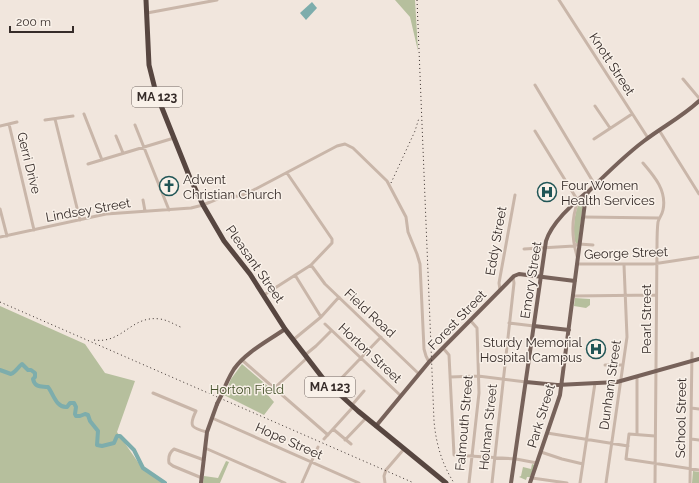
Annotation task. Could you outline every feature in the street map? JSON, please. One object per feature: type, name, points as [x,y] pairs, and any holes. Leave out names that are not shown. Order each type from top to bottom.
[{"type":"highway","name":"Pleasant Street","points":[[146,0],[150,73],[156,93],[190,178],[203,205],[224,241],[250,274],[293,340],[332,388],[366,418],[446,483]]},
{"type":"main road","name":"Park Street","points":[[530,483],[560,397],[586,195],[621,159],[659,130],[687,112],[699,101]]},
{"type":"main road","name":"Emory Street","points":[[511,483],[547,238],[552,228],[589,191]]},
{"type":"main road","points":[[578,201],[582,200],[585,202]]},
{"type":"main road","points":[[513,277],[518,274],[575,281]]},
{"type":"main road","name":"Forest Street","points":[[376,426],[429,362],[513,277]]},
{"type":"main road","points":[[534,326],[569,330]]},
{"type":"main road","points":[[201,481],[207,432],[231,374],[242,360],[285,329]]},
{"type":"main road","points":[[526,382],[562,384],[621,381],[699,359]]},
{"type":"street","points":[[146,13],[218,0]]},
{"type":"street","name":"Knott Street","points":[[560,0],[648,138]]},
{"type":"street","points":[[683,80],[699,98]]},
{"type":"street","points":[[535,85],[595,185]]},
{"type":"street","points":[[595,106],[610,128]]},
{"type":"street","points":[[84,114],[102,160]]},
{"type":"street","points":[[597,142],[594,138],[632,114]]},
{"type":"street","points":[[45,120],[73,116]]},
{"type":"street","points":[[55,118],[80,220]]},
{"type":"street","points":[[0,126],[17,122]]},
{"type":"street","name":"Gerri Drive","points":[[9,124],[34,230]]},
{"type":"street","points":[[135,125],[169,210]]},
{"type":"street","points":[[659,130],[699,194]]},
{"type":"street","points":[[535,131],[578,201]]},
{"type":"street","points":[[116,136],[123,154]]},
{"type":"street","points":[[88,164],[174,138]]},
{"type":"street","name":"Lindsey Street","points":[[0,237],[106,214],[169,210],[203,205],[222,197],[239,196],[248,193],[338,145],[344,144],[351,146],[386,180],[406,217],[408,232],[418,257],[421,270],[421,317],[424,349],[429,362]]},
{"type":"street","name":"Pearl Street","points":[[643,163],[656,178],[661,189],[664,206],[658,222],[655,483]]},
{"type":"street","points":[[264,295],[311,265],[331,245],[332,240],[287,172]]},
{"type":"street","name":"Eddy Street","points":[[500,290],[499,283],[514,195]]},
{"type":"street","points":[[142,200],[145,211]]},
{"type":"street","name":"Park Street","points":[[578,201],[573,222],[574,246],[578,258]]},
{"type":"street","points":[[0,209],[7,236]]},
{"type":"street","points":[[583,217],[659,218]]},
{"type":"street","points":[[524,248],[574,246],[580,244],[593,245]]},
{"type":"street","name":"George Street","points":[[577,264],[657,264],[699,257]]},
{"type":"street","name":"Field Road","points":[[311,265],[322,281],[419,374]]},
{"type":"street","name":"Dunham Street","points":[[606,483],[628,334],[624,265]]},
{"type":"street","points":[[295,275],[321,317]]},
{"type":"street","name":"Holman Street","points":[[492,483],[514,283],[513,277]]},
{"type":"street","points":[[573,296],[656,295]]},
{"type":"street","points":[[293,340],[321,317],[339,297]]},
{"type":"street","name":"Falmouth Street","points":[[469,483],[479,395],[477,328],[470,320]]},
{"type":"street","points":[[509,323],[534,326]]},
{"type":"street","name":"Horton Street","points":[[325,324],[360,359],[401,396]]},
{"type":"street","points":[[268,394],[331,330]]},
{"type":"street","points":[[332,388],[381,337]]},
{"type":"street","points":[[442,348],[449,354],[454,455],[514,459],[537,463]]},
{"type":"street","name":"School Street","points":[[690,483],[692,353]]},
{"type":"street","points":[[242,360],[328,434]]},
{"type":"street","points":[[605,364],[623,365]]},
{"type":"street","points":[[450,377],[478,376],[526,382]]},
{"type":"street","points":[[637,377],[637,434]]},
{"type":"street","points":[[580,483],[595,383]]},
{"type":"street","points":[[324,439],[364,391]]},
{"type":"street","points":[[153,393],[196,411],[192,419],[192,425],[194,428],[207,432]]},
{"type":"street","points":[[691,408],[699,409]]},
{"type":"street","name":"Hope Street","points":[[212,418],[359,483]]},
{"type":"street","points":[[345,440],[366,418]]},
{"type":"street","points":[[333,430],[351,444]]},
{"type":"street","points":[[547,433],[628,446]]},
{"type":"street","points":[[655,436],[629,434],[626,459],[699,470]]},
{"type":"street","points":[[691,439],[699,440]]},
{"type":"street","points":[[302,483],[318,447]]},
{"type":"street","points":[[206,448],[285,483]]},
{"type":"street","points":[[201,481],[173,466],[168,462],[168,460],[170,453],[174,449],[204,460]]},
{"type":"street","points":[[386,483],[384,476],[386,470],[404,449]]},
{"type":"street","points":[[541,452],[563,460],[583,464]]},
{"type":"street","points":[[532,478],[567,483]]},
{"type":"green space","points":[[395,0],[415,0],[418,51],[410,17]]},
{"type":"green space","points":[[581,201],[583,203],[578,243],[576,244],[574,222],[577,209]]},
{"type":"green space","points":[[575,298],[590,299],[590,305],[586,308],[574,306]]},
{"type":"green space","points":[[0,306],[85,344],[105,373],[135,381],[117,432],[140,465],[165,483],[0,483]]},
{"type":"green space","name":"Horton Field","points":[[242,364],[270,388],[266,393],[274,402],[264,415],[224,395],[231,379]]},
{"type":"green space","points":[[226,461],[229,462],[220,483],[203,483],[204,476],[218,478]]},
{"type":"green space","points":[[532,464],[535,465],[530,477],[527,477],[526,480],[519,477],[521,476],[523,467],[531,469]]},
{"type":"green space","points":[[693,471],[699,472],[699,483],[692,483]]},
{"type":"water","points":[[312,2],[317,8],[306,20],[300,13]]},
{"type":"waterway","points":[[0,370],[11,374],[22,364],[28,370],[31,370],[35,373],[35,377],[33,379],[35,384],[48,387],[57,403],[63,407],[67,407],[70,403],[74,403],[76,407],[76,416],[85,414],[88,415],[90,421],[98,431],[97,445],[102,446],[114,443],[117,436],[120,436],[134,450],[143,468],[165,483]]},
{"type":"railway","points":[[417,0],[434,421],[440,454],[454,483]]},
{"type":"railway","points":[[391,183],[415,131],[419,118]]},
{"type":"railway","points":[[0,302],[414,483]]},
{"type":"railway","points":[[94,340],[112,338],[134,325],[150,319],[169,321],[183,328]]},
{"type":"place","name":"Advent Christian Church","points":[[169,186]]},
{"type":"place","name":"Four Women Health Services","points":[[547,192]]},
{"type":"place","name":"Sturdy Memorial Hospital Campus","points":[[596,349]]}]
